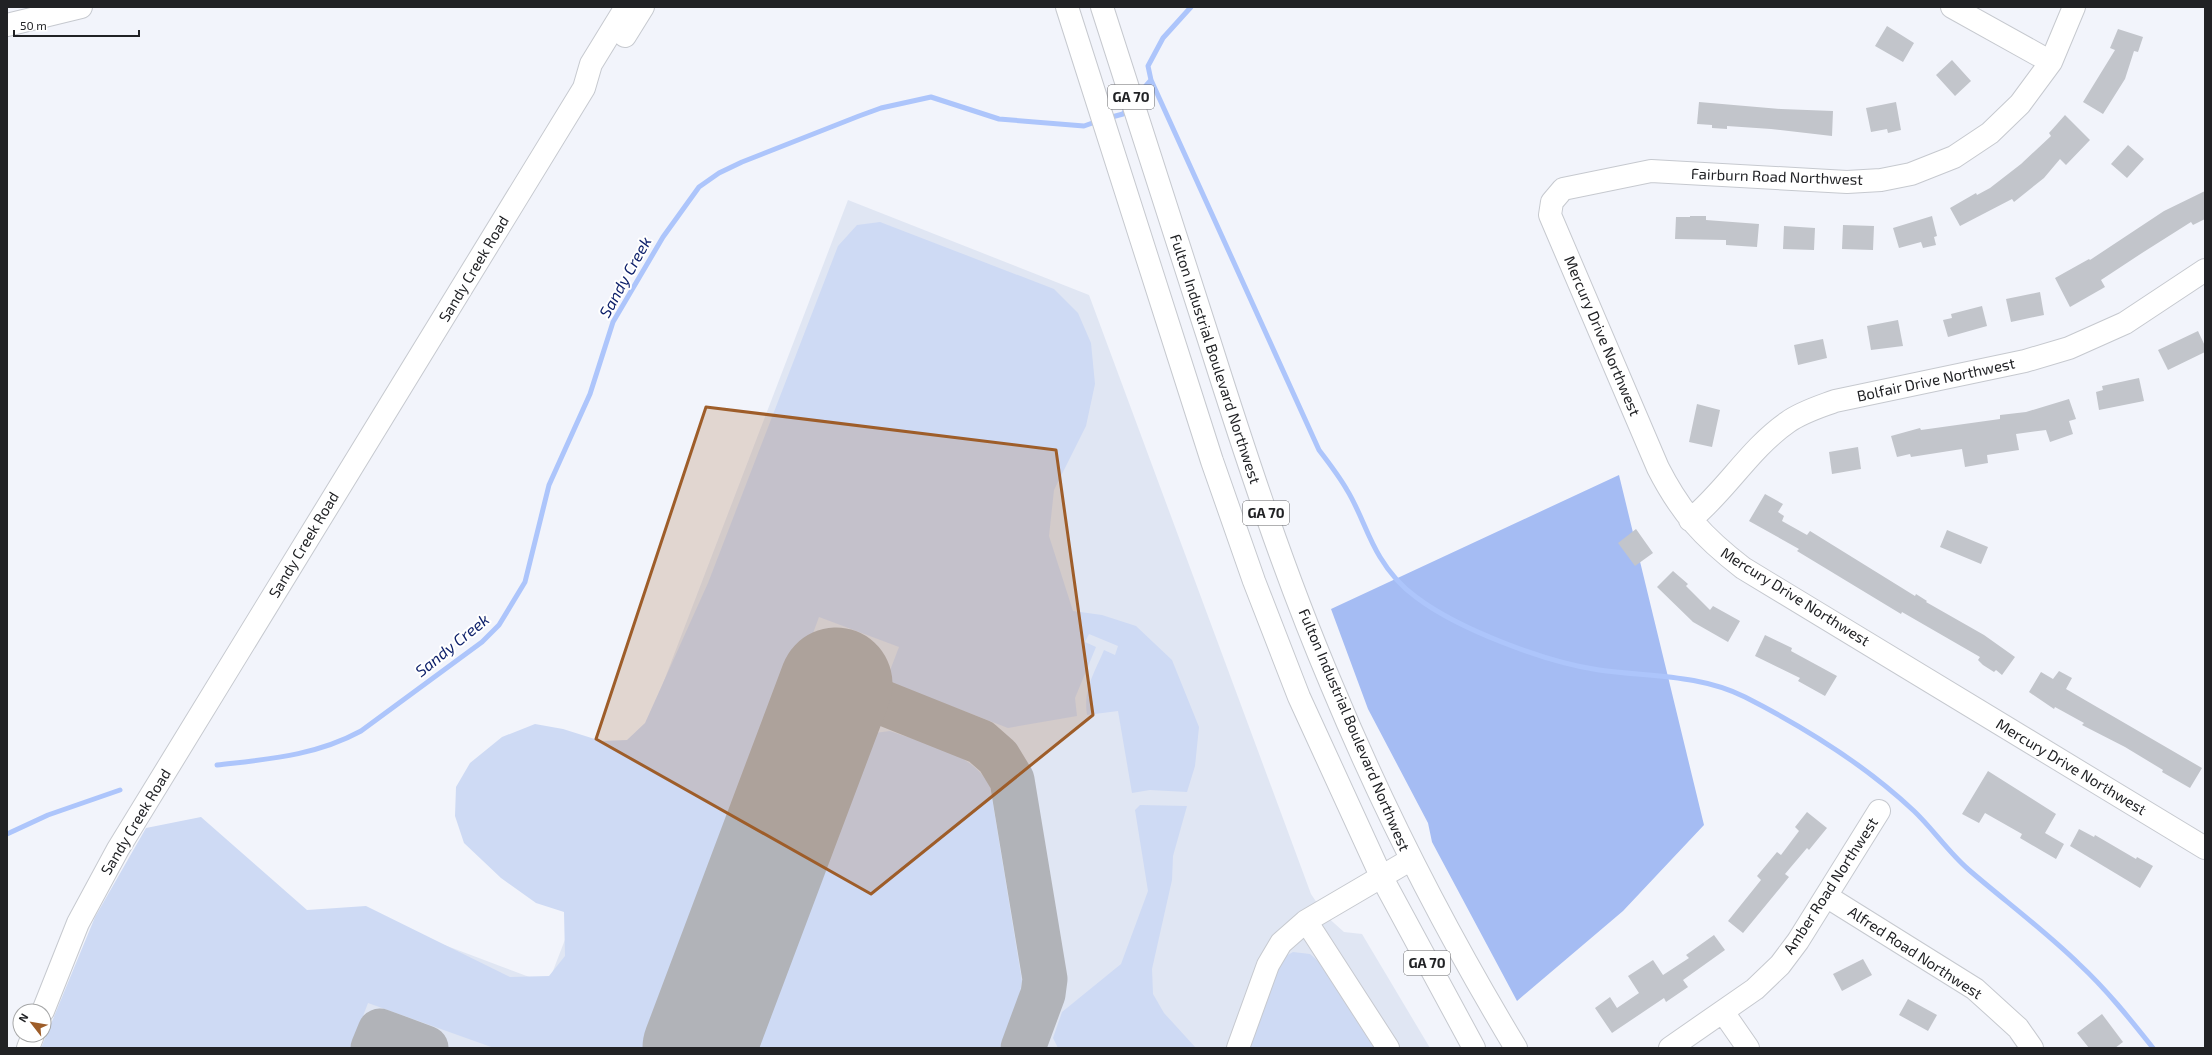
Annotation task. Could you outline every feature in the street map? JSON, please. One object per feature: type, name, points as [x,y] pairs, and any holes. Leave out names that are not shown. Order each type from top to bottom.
[{"type":"street","points":[[7,25],[81,7]]},
{"type":"street","name":"Sandy Creek Road","points":[[46,1003],[78,923],[118,849],[584,88],[591,64],[626,7]]},
{"type":"street","name":"Sandy Creek Road","points":[[584,88],[604,71],[643,7]]},
{"type":"street","name":"GA 70","points":[[1067,7],[1116,166],[1212,462],[1254,581],[1300,696],[1381,876],[1474,1048]]},
{"type":"street","name":"Fulton Industrial Boulevard Northwest","points":[[1102,7],[1244,452],[1287,571],[1332,687],[1410,860],[1487,1000],[1516,1048]]},
{"type":"street","points":[[1952,7],[2051,62]]},
{"type":"street","name":"Fairburn Road Northwest","points":[[1552,202],[1562,189],[1651,171],[1847,182],[1881,180],[1911,174],[1954,157],[1990,134],[2020,104],[2051,62],[2074,7]]},
{"type":"street","name":"Mercury Drive Northwest","points":[[1552,202],[1550,215],[1658,468],[1671,493],[1690,520],[1714,546],[1743,568],[2205,848]]},
{"type":"street","name":"Bolfair Drive Northwest","points":[[1690,520],[1704,509],[1767,438],[1788,422],[1810,410],[1835,401],[2024,361],[2069,348],[2125,322],[2205,270]]},
{"type":"street","name":"Amber Road Northwest","points":[[1670,1048],[1755,989],[1780,965],[1798,941],[1879,811]]},
{"type":"street","points":[[1238,1048],[1268,965],[1281,943],[1306,922],[1410,860]]},
{"type":"street","name":"Alfred Road Northwest","points":[[1826,896],[1976,990],[2018,1028],[2032,1048]]},
{"type":"street","points":[[1306,922],[1388,1048]]},
{"type":"street","points":[[1723,1012],[1748,1048]]},
{"type":"highlighted area","points":[[706,407],[1056,450],[1093,715],[871,894],[596,739]]},
{"type":"shaded area","points":[[848,200],[1089,295],[1311,894],[1325,915],[1344,932],[1362,934],[1430,1048],[305,1048],[357,912],[548,984]]},
{"type":"shaded area","points":[[880,222],[1054,289],[1078,313],[1091,343],[1095,384],[1086,426],[1054,490],[1049,536],[1073,611],[1102,615],[1136,626],[1172,660],[1199,727],[1195,766],[1187,792],[1150,790],[1132,793],[1118,711],[1087,715],[1086,706],[1088,689],[1093,674],[1104,650],[1115,655],[1118,646],[1089,634],[1085,642],[1096,647],[1075,698],[1077,716],[1008,728],[886,681],[899,647],[819,617],[660,1048],[494,1048],[368,1003],[351,1048],[41,1048],[43,1043],[52,1043],[52,1021],[95,917],[146,828],[201,817],[307,910],[366,906],[510,977],[549,976],[565,956],[564,912],[536,903],[501,878],[464,843],[455,816],[456,787],[470,763],[502,737],[535,724],[563,729],[601,741],[627,740],[645,723],[708,583],[838,246],[857,225]]},
{"type":"shaded area","points":[[1619,475],[1704,825],[1623,911],[1517,1001],[1432,842],[1428,823],[1368,709],[1331,609]]},
{"type":"shaded area","points":[[890,731],[946,750],[959,757],[971,764],[982,774],[990,786],[1022,981],[1019,999],[1000,1048],[742,1048],[857,743],[875,733]]},
{"type":"shaded area","points":[[1140,805],[1187,806],[1173,856],[1172,880],[1152,969],[1153,994],[1164,1013],[1196,1048],[1058,1048],[1053,1038],[1062,1012],[1121,964],[1148,891],[1135,810]]},
{"type":"shaded area","points":[[1293,952],[1310,954],[1318,961],[1374,1048],[1247,1048],[1279,964],[1286,956]]},
{"type":"building","points":[[1887,26],[1914,43],[1903,62],[1875,46]]},
{"type":"building","points":[[2118,29],[2143,37],[2138,52],[2134,51],[2125,79],[2103,114],[2083,102],[2115,50],[2110,48]]},
{"type":"building","points":[[1952,60],[1971,81],[1955,96],[1936,75]]},
{"type":"building","points":[[1699,102],[1781,109],[1833,111],[1832,136],[1727,126],[1727,129],[1712,128],[1712,125],[1697,124]]},
{"type":"building","points":[[1896,102],[1901,130],[1888,133],[1887,129],[1871,132],[1866,108]]},
{"type":"building","points":[[2065,115],[2090,140],[2066,165],[2060,159],[2044,178],[2014,202],[2012,199],[1960,226],[1950,208],[1976,193],[1977,195],[1990,188],[2021,164],[2051,136],[2049,133]]},
{"type":"building","points":[[2128,145],[2144,159],[2127,178],[2111,164]]},
{"type":"building","points":[[2205,191],[2205,219],[2193,225],[2191,222],[2142,253],[2101,280],[2105,287],[2070,307],[2055,278],[2089,259],[2090,260],[2164,211]]},
{"type":"building","points":[[1706,216],[1706,220],[1759,224],[1757,247],[1726,245],[1726,240],[1675,239],[1676,217]]},
{"type":"building","points":[[1932,216],[1937,236],[1934,237],[1936,245],[1923,248],[1921,242],[1899,248],[1893,228]]},
{"type":"building","points":[[1843,225],[1874,226],[1873,250],[1842,249]]},
{"type":"building","points":[[1784,226],[1815,228],[1814,250],[1783,249]]},
{"type":"building","points":[[2040,292],[2044,315],[2011,322],[2006,299]]},
{"type":"building","points":[[1982,306],[1987,326],[1948,337],[1943,320],[1952,318],[1951,314]]},
{"type":"building","points":[[1898,320],[1903,346],[1871,350],[1867,326]]},
{"type":"building","points":[[2198,331],[2205,346],[2205,352],[2168,370],[2158,350]]},
{"type":"building","points":[[1823,339],[1827,358],[1798,365],[1794,345]]},
{"type":"building","points":[[2139,378],[2144,401],[2099,410],[2096,392],[2103,390],[2102,386]]},
{"type":"building","points":[[2069,399],[2076,419],[2069,421],[2073,434],[2050,442],[2046,430],[2016,434],[2019,450],[1987,455],[1988,463],[1965,467],[1962,449],[1911,457],[1910,454],[1897,457],[1891,436],[1920,428],[1921,430],[2000,419],[2000,415],[2026,412]]},
{"type":"building","points":[[1697,404],[1720,410],[1712,447],[1689,442]]},
{"type":"building","points":[[1858,447],[1861,469],[1832,474],[1829,452]]},
{"type":"building","points":[[1765,494],[1783,504],[1778,512],[1784,516],[1782,521],[1807,535],[1810,531],[1915,596],[1916,594],[1927,601],[1926,602],[1984,635],[2015,657],[2002,675],[1996,670],[1994,672],[1978,660],[1980,657],[1902,612],[1901,614],[1797,551],[1799,549],[1749,521]]},
{"type":"building","points":[[1636,529],[1653,553],[1635,566],[1618,543]]},
{"type":"building","points":[[1947,530],[1988,547],[1981,564],[1940,547]]},
{"type":"building","points":[[1673,571],[1688,584],[1686,586],[1710,610],[1713,606],[1740,621],[1728,642],[1693,622],[1657,587]]},
{"type":"building","points":[[1765,635],[1792,648],[1791,651],[1837,676],[1825,696],[1798,681],[1800,678],[1755,656]]},
{"type":"building","points":[[2059,671],[2072,678],[2066,689],[2202,768],[2190,788],[2162,772],[2163,770],[2125,747],[2082,725],[2084,723],[2055,707],[2054,709],[2029,692],[2041,672],[2053,679]]},
{"type":"building","points":[[1988,771],[2056,814],[2045,833],[2064,844],[2056,859],[2020,838],[2022,834],[1985,813],[1979,823],[1962,814]]},
{"type":"building","points":[[1807,812],[1827,828],[1809,850],[1807,848],[1785,874],[1789,877],[1743,933],[1728,921],[1761,880],[1757,876],[1777,852],[1781,855],[1799,831],[1795,827]]},
{"type":"building","points":[[2079,829],[2094,837],[2095,835],[2136,859],[2137,857],[2153,866],[2140,888],[2070,846]]},
{"type":"building","points":[[1714,935],[1725,950],[1683,980],[1688,987],[1666,1002],[1664,998],[1612,1033],[1595,1008],[1610,997],[1617,1008],[1639,993],[1628,976],[1653,960],[1663,975],[1689,958],[1686,955]]},
{"type":"building","points":[[1863,959],[1872,975],[1842,991],[1833,974]]},
{"type":"building","points":[[1908,999],[1937,1015],[1928,1031],[1899,1015]]},
{"type":"building","points":[[2102,1014],[2123,1042],[2115,1048],[2089,1048],[2077,1033]]},
{"type":"waterway","points":[[1191,7],[1163,38],[1148,66],[1151,80],[1319,450],[1352,498],[1375,549],[1396,579],[1411,593],[1455,621],[1528,652],[1577,666],[1599,670],[1692,680],[1710,684],[1745,697],[1812,734],[1855,762],[1914,811],[1961,863],[2066,951],[2118,1004],[2153,1048]]},
{"type":"waterway","name":"Sandy Creek","points":[[1137,96],[1151,80]]},
{"type":"waterway","name":"Sandy Creek","points":[[217,765],[273,758],[309,751],[326,746],[361,731],[482,642],[499,625],[525,582],[549,485],[590,394],[613,322],[663,237],[699,187],[719,173],[742,162],[859,116],[881,108],[931,97],[999,119],[1084,126],[1098,121]]},
{"type":"waterway","name":"Sandy Creek","points":[[1108,118],[1123,114],[1128,107]]},
{"type":"waterway","name":"Sandy Creek","points":[[7,834],[48,815],[120,790]]},
{"type":"taxiway","points":[[836,684],[981,742],[998,757],[1012,780],[1045,979],[1043,994],[1023,1048]]},
{"type":"taxiway","points":[[373,1048],[380,1031],[426,1048]]},
{"type":"runway","points":[[699,1048],[836,684]]}]
